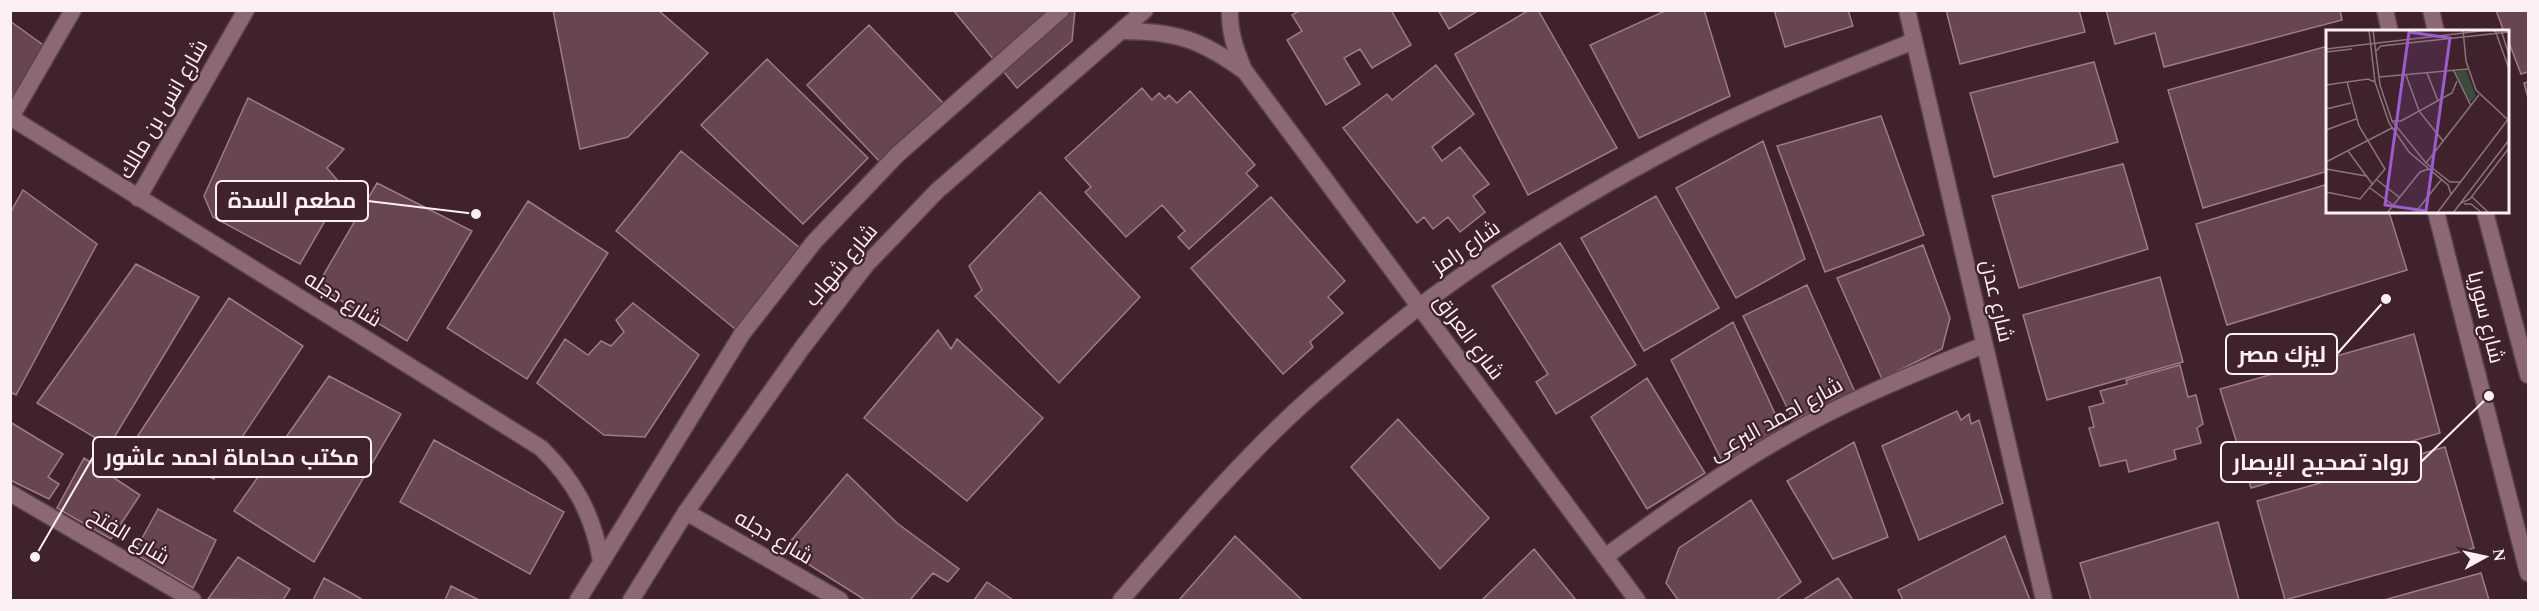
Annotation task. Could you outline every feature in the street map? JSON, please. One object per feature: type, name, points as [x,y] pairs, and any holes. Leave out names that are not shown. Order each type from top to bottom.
[{"type":"street","points":[[11,117],[73,10]]},
{"type":"street","name":"شارع انس بن مالك","points":[[138,198],[246,10]]},
{"type":"street","name":"شارع شهاب","points":[[578,600],[742,334],[814,242],[897,155],[1060,10]]},
{"type":"street","name":"شارع شهاب","points":[[631,600],[686,512],[802,348],[866,265],[937,191],[1145,10]]},
{"type":"street","name":"شارع العراق","points":[[1230,10],[1229,22],[1234,47],[1244,70],[1637,600]]},
{"type":"street","name":"شارع عدن","points":[[1907,10],[2044,600]]},
{"type":"street","points":[[2385,10],[2390,30]]},
{"type":"street","points":[[2431,10],[2436,30]]},
{"type":"street","name":"شارع العراق","points":[[1121,31],[1154,31],[1186,38],[1217,51],[1244,70]]},
{"type":"street","name":"شارع رامز","points":[[1121,600],[1212,495],[1312,397],[1419,307],[1511,242],[1608,184],[1707,130],[1809,83],[1914,41]]},
{"type":"street","name":"شارع دجله","points":[[11,117],[541,448],[557,463],[582,499],[592,519],[601,561]]},
{"type":"street","name":"شارع سوريا","points":[[2436,213],[2529,573]]},
{"type":"street","name":"شارع سوريا","points":[[2485,213],[2529,375]]},
{"type":"street","name":"شارع احمد البرعى","points":[[1605,557],[1693,492],[1786,435],[1883,386],[1984,345]]},
{"type":"street","name":"شارع الفتح","points":[[10,493],[193,600]]},
{"type":"street","name":"شارع دجله","points":[[686,512],[840,600]]},
{"type":"building","points":[[553,10],[658,10],[708,53],[628,137],[580,149]]},
{"type":"building","points":[[953,10],[1075,10],[1072,41],[1017,88]]},
{"type":"building","points":[[1300,10],[1391,10],[1411,45],[1372,68],[1360,49],[1344,58],[1360,84],[1326,105],[1287,40],[1302,31],[1292,15]]},
{"type":"building","points":[[1438,10],[1479,10],[1449,29]]},
{"type":"building","points":[[1529,10],[1538,10],[1617,148],[1528,195],[1455,54]]},
{"type":"building","points":[[1667,10],[1704,10],[1730,96],[1639,138],[1590,45]]},
{"type":"building","points":[[1774,10],[1848,10],[1853,26],[1785,47]]},
{"type":"building","points":[[1946,10],[2079,10],[2085,32],[1960,64]]},
{"type":"building","points":[[2106,10],[2340,10],[2342,20],[2164,67],[2155,33],[2115,44]]},
{"type":"building","points":[[2496,10],[2528,10],[2528,72],[2521,74],[2509,43],[2509,30],[2503,30]]},
{"type":"building","points":[[10,21],[46,47],[10,100]]},
{"type":"building","points":[[869,25],[944,104],[882,164],[807,85]]},
{"type":"building","points":[[2326,47],[2326,172],[2203,208],[2168,90]]},
{"type":"building","points":[[767,59],[868,158],[803,224],[701,125]]},
{"type":"building","points":[[2094,62],[2118,142],[1994,177],[1970,93]]},
{"type":"building","points":[[1436,65],[1474,114],[1432,147],[1442,161],[1460,147],[1489,184],[1473,196],[1485,212],[1460,232],[1448,217],[1433,229],[1424,217],[1417,223],[1343,128],[1387,94],[1392,100]]},
{"type":"building","points":[[2528,82],[2528,98],[2524,83]]},
{"type":"building","points":[[1142,88],[1152,100],[1159,93],[1165,99],[1169,95],[1177,103],[1190,91],[1255,165],[1246,173],[1258,186],[1189,249],[1178,237],[1185,231],[1162,205],[1126,237],[1085,192],[1091,187],[1065,158]]},
{"type":"building","points":[[248,98],[344,149],[327,168],[344,188],[300,264],[213,217],[204,196]]},
{"type":"building","points":[[1881,116],[1924,235],[1825,272],[1777,146]]},
{"type":"building","points":[[1763,141],[1805,259],[1736,298],[1676,188]]},
{"type":"building","points":[[681,151],[805,252],[740,333],[616,231]]},
{"type":"building","points":[[2123,164],[2148,249],[2019,288],[1992,196]]},
{"type":"building","points":[[377,183],[472,231],[407,341],[317,286]]},
{"type":"building","points":[[2326,185],[2326,213],[2389,213],[2407,270],[2227,325],[2196,224]]},
{"type":"building","points":[[23,190],[97,244],[16,395],[10,392],[10,213]]},
{"type":"building","points":[[1040,192],[1140,297],[1059,383],[975,296],[982,290],[969,266]]},
{"type":"building","points":[[1656,196],[1719,308],[1644,351],[1581,238]]},
{"type":"building","points":[[1271,197],[1345,281],[1328,297],[1343,313],[1310,342],[1313,347],[1283,374],[1191,268]]},
{"type":"building","points":[[528,201],[608,253],[527,379],[447,328]]},
{"type":"building","points":[[1560,243],[1636,365],[1556,414],[1536,382],[1548,374],[1492,286]]},
{"type":"building","points":[[1923,245],[1950,318],[1942,349],[1882,379],[1837,278]]},
{"type":"building","points":[[136,264],[199,297],[109,446],[37,403]]},
{"type":"building","points":[[2160,277],[2183,362],[2047,400],[2023,315]]},
{"type":"building","points":[[1807,285],[1855,392],[1793,420],[1743,316]]},
{"type":"building","points":[[229,298],[303,346],[214,479],[133,443]]},
{"type":"building","points":[[633,303],[699,355],[645,437],[604,435],[537,383],[565,339],[588,355],[601,341],[611,346],[624,332],[616,320]]},
{"type":"building","points":[[1733,322],[1782,429],[1723,463],[1671,360]]},
{"type":"building","points":[[938,330],[951,349],[957,339],[1043,418],[967,501],[864,418]]},
{"type":"building","points":[[2414,334],[2440,433],[2251,488],[2220,389]]},
{"type":"building","points":[[2180,365],[2188,397],[2196,395],[2203,424],[2197,428],[2201,443],[2174,450],[2176,459],[2129,472],[2126,460],[2100,466],[2089,428],[2094,427],[2089,407],[2104,403],[2100,391],[2127,384],[2126,380]]},
{"type":"building","points":[[329,376],[401,414],[314,562],[234,511]]},
{"type":"building","points":[[1647,378],[1705,473],[1647,509],[1591,417]]},
{"type":"building","points":[[1957,411],[1961,420],[1969,414],[1971,424],[1979,420],[2003,503],[1919,540],[1882,446]]},
{"type":"building","points":[[1398,419],[1489,518],[1440,569],[1351,467]]},
{"type":"building","points":[[10,422],[63,454],[48,477],[59,484],[49,499],[10,480]]},
{"type":"building","points":[[434,440],[564,512],[530,574],[400,502]]},
{"type":"building","points":[[1854,442],[1888,537],[1833,559],[1787,481]]},
{"type":"building","points":[[2445,447],[2474,548],[2285,600],[2257,501]]},
{"type":"building","points":[[84,458],[140,495],[111,539],[57,508]]},
{"type":"building","points":[[847,474],[897,523],[959,569],[948,582],[933,573],[910,600],[865,600],[784,549]]},
{"type":"building","points":[[1751,500],[1801,582],[1776,600],[1678,600],[1666,583],[1679,548]]},
{"type":"building","points":[[158,509],[216,540],[193,588],[134,553]]},
{"type":"building","points":[[2218,522],[2239,600],[2091,600],[2080,563]]},
{"type":"building","points":[[1235,536],[1302,600],[1179,600]]},
{"type":"building","points":[[2005,536],[2030,600],[1903,600],[1898,590]]},
{"type":"building","points":[[1534,549],[1576,600],[1482,600]]},
{"type":"building","points":[[238,557],[290,589],[283,600],[208,599]]},
{"type":"building","points":[[2481,573],[2489,600],[2384,600]]},
{"type":"building","points":[[324,578],[358,597],[363,600],[313,600]]},
{"type":"building","points":[[1838,578],[1853,600],[1803,600]]},
{"type":"building","points":[[987,582],[1013,600],[974,600]]},
{"type":"building","points":[[451,586],[479,600],[445,600]]},
{"type":"place","name":"مطعم السدة","points":[[476,214]]},
{"type":"place","name":"ليزك مصر","points":[[2386,299]]},
{"type":"place","name":"رواد تصحيح الإبصار","points":[[2489,396]]},
{"type":"place","name":"مكتب محاماة احمد عاشور","points":[[35,557]]}]
